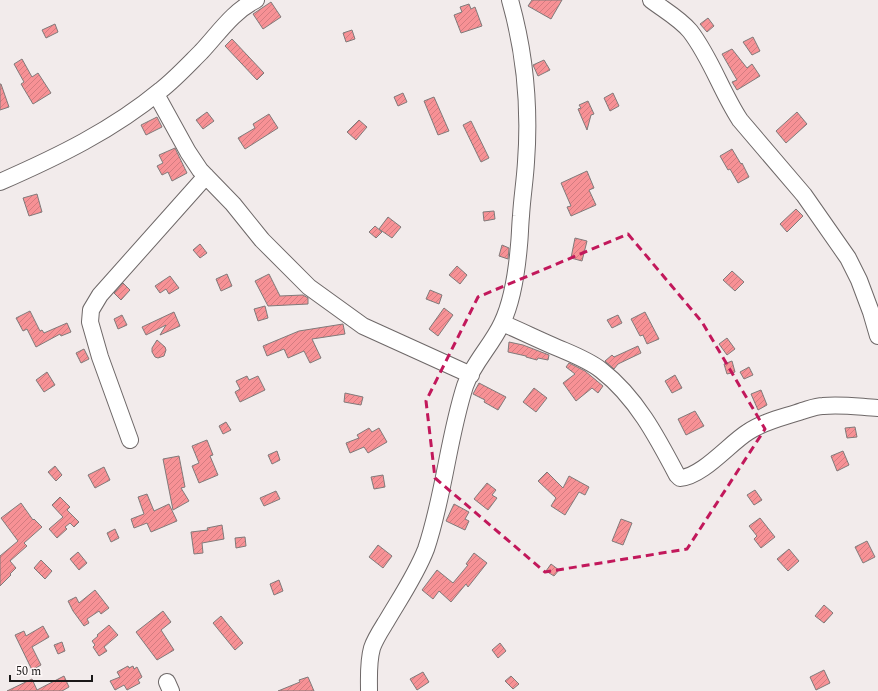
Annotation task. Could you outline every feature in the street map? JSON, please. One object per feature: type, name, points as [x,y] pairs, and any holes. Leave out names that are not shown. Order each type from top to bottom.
[{"type":"street","points":[[0,182],[38,166],[95,136],[133,112],[156,94],[200,52],[225,24],[256,0]]},
{"type":"street","points":[[369,691],[369,669],[372,647],[399,598],[414,577],[426,548],[466,384],[477,362],[502,323],[514,280],[519,246],[520,217],[528,131],[527,100],[523,66],[510,0]]},
{"type":"street","points":[[651,0],[677,18],[689,31],[710,62],[740,120],[804,195],[848,258],[859,280],[878,336]]},
{"type":"street","points":[[156,94],[188,152],[200,170],[233,204],[262,240],[309,287],[363,326],[471,375]]},
{"type":"street","points":[[130,440],[100,357],[90,322],[91,310],[100,295],[206,176]]},
{"type":"street","points":[[502,323],[578,356],[600,369],[620,388],[646,420],[680,478],[693,474],[712,461],[747,432],[763,424],[821,406],[838,405],[878,408]]},
{"type":"highlighted area","points":[[628,234],[702,322],[765,429],[687,549],[545,572],[435,478],[426,401],[478,297]]},
{"type":"building","points":[[532,0],[562,0],[551,19],[528,6]]},
{"type":"building","points":[[271,2],[281,17],[263,29],[253,14]]},
{"type":"building","points":[[469,4],[471,9],[475,7],[482,26],[461,33],[454,15],[462,12],[460,7]]},
{"type":"building","points":[[708,18],[714,26],[707,32],[700,24]]},
{"type":"building","points":[[55,24],[58,32],[46,38],[42,30]]},
{"type":"building","points":[[352,30],[355,39],[346,42],[343,33]]},
{"type":"building","points":[[753,37],[760,51],[752,55],[743,42]]},
{"type":"building","points":[[232,39],[264,73],[257,80],[225,46]]},
{"type":"building","points":[[732,49],[747,68],[752,64],[760,76],[737,90],[732,82],[737,80],[722,54]]},
{"type":"building","points":[[22,59],[32,77],[38,73],[51,93],[33,104],[21,84],[24,82],[14,64]]},
{"type":"building","points":[[544,60],[550,70],[538,76],[533,65]]},
{"type":"building","points":[[0,84],[9,107],[0,110]]},
{"type":"building","points":[[403,93],[407,102],[398,106],[394,97]]},
{"type":"building","points":[[613,93],[619,106],[610,111],[604,98]]},
{"type":"building","points":[[434,97],[449,131],[438,135],[424,101]]},
{"type":"building","points":[[588,101],[594,114],[591,115],[587,130],[578,109],[581,108],[579,105]]},
{"type":"building","points":[[207,112],[214,121],[203,129],[196,120]]},
{"type":"building","points":[[797,112],[807,124],[786,143],[776,131]]},
{"type":"building","points":[[269,114],[278,128],[245,149],[238,138],[255,128],[253,124]]},
{"type":"building","points":[[157,117],[162,127],[146,135],[141,125]]},
{"type":"building","points":[[359,120],[367,127],[356,140],[347,132]]},
{"type":"building","points":[[471,121],[489,158],[481,162],[463,125]]},
{"type":"building","points":[[175,148],[187,173],[172,181],[168,172],[162,175],[157,166],[163,163],[159,155]]},
{"type":"building","points":[[732,149],[741,164],[742,163],[749,177],[738,183],[720,156]]},
{"type":"building","points":[[587,171],[594,188],[589,190],[596,205],[571,216],[567,207],[571,206],[561,183]]},
{"type":"building","points":[[37,194],[42,212],[29,216],[23,198]]},
{"type":"building","points":[[796,209],[803,216],[787,232],[780,224]]},
{"type":"building","points":[[494,211],[495,219],[484,221],[483,212]]},
{"type":"building","points":[[388,217],[401,227],[392,238],[379,229]]},
{"type":"building","points":[[375,226],[382,232],[376,238],[369,232]]},
{"type":"building","points":[[575,238],[587,241],[582,261],[571,258]]},
{"type":"building","points":[[200,244],[207,253],[200,258],[193,250]]},
{"type":"building","points":[[502,245],[509,248],[508,259],[499,256]]},
{"type":"building","points":[[457,266],[467,275],[460,284],[449,275]]},
{"type":"building","points":[[732,271],[744,282],[735,291],[723,280]]},
{"type":"building","points":[[227,274],[232,286],[221,291],[216,279]]},
{"type":"building","points":[[269,274],[280,296],[303,295],[308,298],[308,304],[268,306],[255,281]]},
{"type":"building","points":[[170,276],[179,288],[169,294],[166,289],[160,293],[155,286]]},
{"type":"building","points":[[123,283],[130,290],[121,300],[114,293]]},
{"type":"building","points":[[430,290],[442,295],[439,304],[426,299]]},
{"type":"building","points":[[265,306],[268,318],[258,321],[254,309]]},
{"type":"building","points":[[444,308],[453,315],[438,336],[429,329]]},
{"type":"building","points":[[30,311],[40,331],[42,330],[44,333],[67,323],[71,332],[61,336],[60,334],[36,347],[27,329],[23,331],[16,318]]},
{"type":"building","points":[[174,312],[180,326],[160,335],[166,325],[146,335],[142,327]]},
{"type":"building","points":[[645,312],[659,339],[647,344],[643,335],[640,336],[631,319]]},
{"type":"building","points":[[122,315],[127,325],[118,329],[114,319]]},
{"type":"building","points":[[618,315],[622,323],[612,328],[607,320]]},
{"type":"building","points":[[343,324],[345,334],[312,339],[321,358],[310,363],[304,351],[288,358],[284,349],[267,356],[263,346],[299,331]]},
{"type":"building","points":[[727,338],[735,349],[727,355],[719,344]]},
{"type":"building","points":[[157,340],[165,347],[166,350],[164,356],[158,358],[155,357],[152,352],[152,348]]},
{"type":"building","points":[[509,342],[523,345],[549,355],[548,360],[538,358],[537,360],[508,352]]},
{"type":"building","points":[[638,346],[641,353],[618,364],[614,369],[605,361],[612,355],[614,357]]},
{"type":"building","points":[[84,349],[89,359],[81,363],[76,353]]},
{"type":"building","points":[[732,361],[735,372],[727,374],[724,364]]},
{"type":"building","points":[[569,363],[585,371],[603,386],[598,393],[592,388],[576,401],[563,383],[575,374],[566,367]]},
{"type":"building","points":[[749,367],[753,375],[744,379],[740,372]]},
{"type":"building","points":[[47,372],[55,385],[44,392],[36,380]]},
{"type":"building","points":[[675,375],[682,388],[672,393],[665,381]]},
{"type":"building","points":[[247,376],[249,380],[258,376],[265,390],[240,402],[235,392],[240,389],[236,381]]},
{"type":"building","points":[[479,383],[506,397],[498,410],[484,402],[485,400],[473,394]]},
{"type":"building","points":[[534,388],[547,398],[536,412],[523,402]]},
{"type":"building","points":[[761,390],[767,405],[758,410],[751,394]]},
{"type":"building","points":[[345,393],[363,397],[361,405],[344,402]]},
{"type":"building","points":[[695,411],[704,426],[686,435],[678,419]]},
{"type":"building","points":[[226,422],[231,430],[223,434],[219,426]]},
{"type":"building","points":[[855,427],[857,437],[847,438],[845,428]]},
{"type":"building","points":[[369,428],[372,432],[379,428],[387,442],[368,453],[364,447],[350,453],[346,443],[359,438],[357,435]]},
{"type":"building","points":[[207,440],[213,455],[210,456],[218,475],[199,483],[192,466],[199,463],[192,446]]},
{"type":"building","points":[[277,451],[280,460],[272,464],[268,455]]},
{"type":"building","points":[[843,451],[849,465],[837,471],[831,456]]},
{"type":"building","points":[[179,456],[185,487],[181,488],[189,501],[173,510],[163,459]]},
{"type":"building","points":[[55,466],[62,475],[56,481],[48,472]]},
{"type":"building","points":[[104,467],[110,480],[95,488],[88,475]]},
{"type":"building","points":[[547,472],[563,488],[569,476],[589,487],[585,495],[579,492],[565,515],[551,506],[556,498],[538,481]]},
{"type":"building","points":[[383,475],[385,487],[374,489],[371,477]]},
{"type":"building","points":[[487,483],[496,490],[492,495],[497,498],[488,510],[474,499]]},
{"type":"building","points":[[755,490],[762,500],[754,505],[747,495]]},
{"type":"building","points":[[276,491],[280,499],[264,506],[260,498]]},
{"type":"building","points":[[147,494],[154,511],[169,504],[177,521],[151,532],[147,523],[134,528],[131,519],[144,514],[138,497]]},
{"type":"building","points":[[60,497],[70,507],[67,510],[79,522],[74,527],[70,523],[65,527],[67,529],[57,538],[49,529],[63,517],[52,505]]},
{"type":"building","points":[[21,503],[33,520],[34,519],[42,527],[24,543],[27,546],[10,561],[16,568],[0,586],[0,556],[18,541],[1,518]]},
{"type":"building","points":[[454,504],[469,512],[465,519],[469,521],[465,530],[446,521]]},
{"type":"building","points":[[760,518],[775,537],[761,548],[754,539],[757,536],[749,526]]},
{"type":"building","points":[[621,519],[632,523],[623,545],[612,541]]},
{"type":"building","points":[[222,525],[224,539],[202,543],[203,553],[194,554],[191,532],[208,530],[207,528]]},
{"type":"building","points":[[115,529],[119,538],[111,542],[107,533]]},
{"type":"building","points":[[245,537],[246,546],[236,548],[235,538]]},
{"type":"building","points":[[867,541],[875,557],[863,563],[855,547]]},
{"type":"building","points":[[378,545],[392,556],[383,568],[369,557]]},
{"type":"building","points":[[789,549],[799,561],[788,571],[777,559]]},
{"type":"building","points":[[78,552],[87,563],[79,570],[70,559]]},
{"type":"building","points":[[474,553],[487,563],[468,587],[466,584],[451,602],[439,591],[433,599],[422,590],[437,570],[453,583],[468,565],[466,564]]},
{"type":"building","points":[[41,560],[52,571],[45,579],[34,568]]},
{"type":"building","points":[[551,564],[559,570],[554,576],[546,571]]},
{"type":"building","points":[[279,580],[283,591],[274,595],[270,584]]},
{"type":"building","points":[[95,590],[109,608],[101,614],[99,611],[87,619],[89,623],[84,626],[68,601],[76,597],[79,603]]},
{"type":"building","points":[[824,605],[833,613],[824,623],[815,616]]},
{"type":"building","points":[[163,611],[171,622],[161,630],[174,650],[157,660],[136,632]]},
{"type":"building","points":[[221,616],[243,643],[235,650],[213,623]]},
{"type":"building","points":[[109,625],[118,635],[104,647],[107,651],[99,656],[93,647],[95,645],[92,641]]},
{"type":"building","points":[[43,626],[49,637],[32,647],[41,665],[32,670],[15,635],[24,631],[26,636]]},
{"type":"building","points":[[62,642],[65,651],[58,654],[54,645]]},
{"type":"building","points":[[500,643],[506,651],[498,658],[492,650]]},
{"type":"building","points":[[128,666],[129,668],[133,666],[134,669],[137,667],[142,677],[138,680],[140,683],[127,690],[124,685],[115,690],[110,681],[120,677],[117,672]]},
{"type":"building","points":[[824,670],[830,683],[816,690],[810,677]]},
{"type":"building","points":[[423,672],[429,682],[417,690],[410,679]]},
{"type":"building","points":[[64,676],[69,687],[62,691],[7,691],[32,679],[37,690]]},
{"type":"building","points":[[511,676],[519,684],[513,689],[505,681]]},
{"type":"building","points":[[308,677],[314,691],[278,691],[300,682],[299,680]]}]
